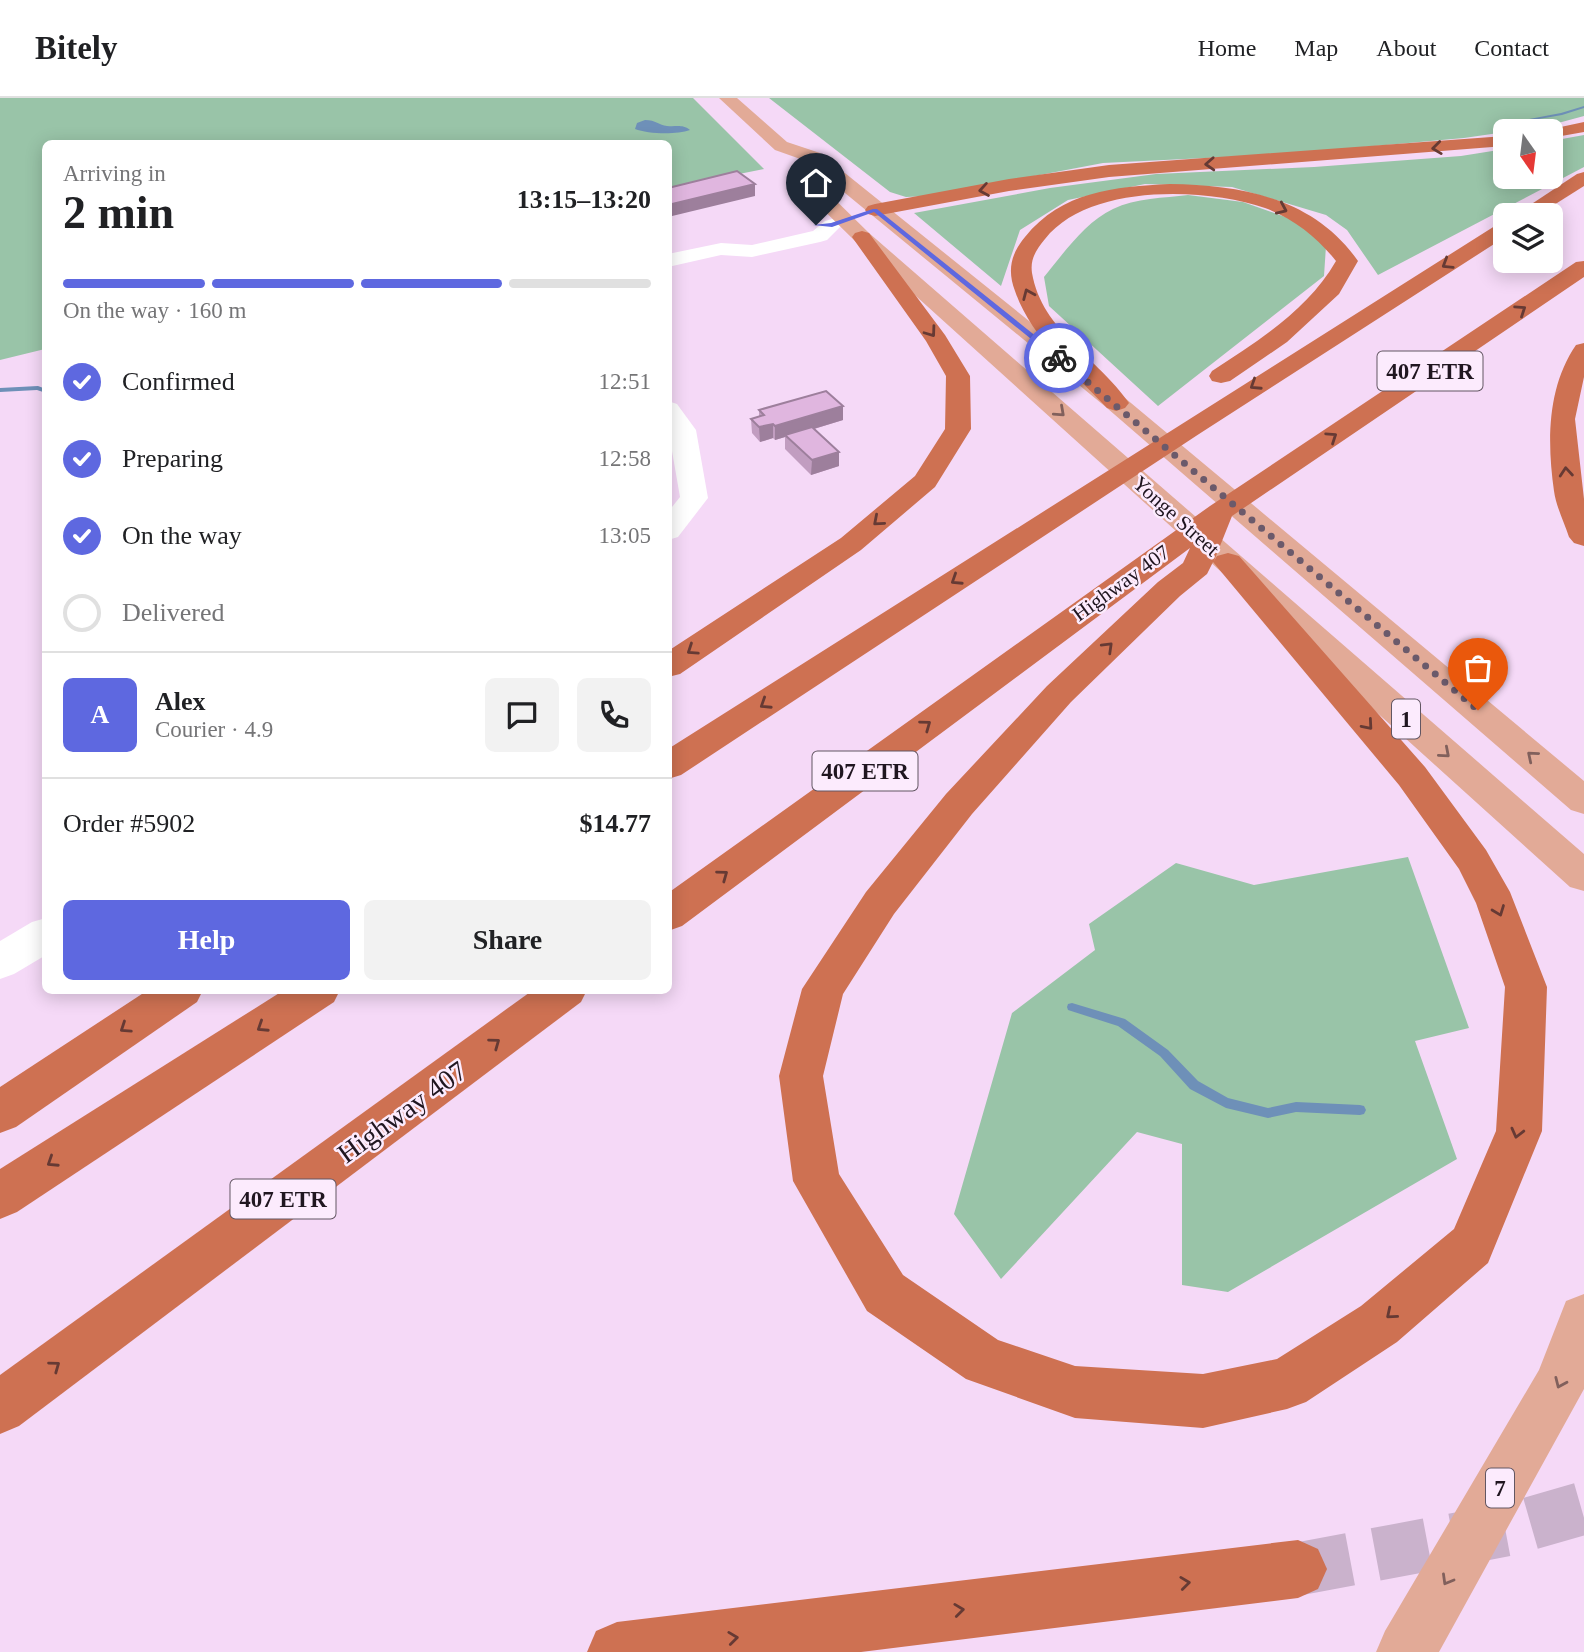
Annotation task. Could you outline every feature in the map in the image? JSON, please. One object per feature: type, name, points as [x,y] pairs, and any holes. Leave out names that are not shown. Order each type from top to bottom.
[{"type":"highway","points":[[1563,131],[1584,127]]},
{"type":"highway","points":[[875,210],[1034,181],[1142,168],[1424,150],[1493,142]]},
{"type":"highway","points":[[1544,203],[1584,178]]},
{"type":"highway","points":[[672,763],[1078,503],[1279,337],[1331,289],[1347,261],[1332,241],[1305,219],[1272,204],[1220,192],[1166,189],[1117,195],[1069,208],[1047,222],[1021,256],[1020,274],[1026,292],[1046,327],[1116,403]]},
{"type":"highway","points":[[672,663],[851,544],[925,481],[958,429],[958,376],[937,340],[846,228]]},
{"type":"highway","points":[[1197,402],[1493,235]]},
{"type":"highway","name":"407 ETR","points":[[1164,572],[1196,568],[1220,512],[1584,267]]},
{"type":"highway","points":[[1584,350],[1574,367],[1562,419],[1568,493],[1584,537]]},
{"type":"highway","points":[[1164,572],[1059,694],[958,804],[880,903],[823,989],[801,1076],[817,1181],[885,1293],[984,1360],[1075,1392],[1203,1401],[1287,1383],[1379,1324],[1471,1246],[1519,1131],[1526,987],[1496,904],[1473,860],[1412,776],[1228,562]]},
{"type":"highway","name":"Highway 407","points":[[672,912],[1164,572]]},
{"type":"highway","points":[[0,1112],[176,994]]},
{"type":"highway","points":[[0,1196],[313,994]]},
{"type":"highway","name":"Highway 407","points":[[0,1407],[561,994]]},
{"type":"highway","points":[[617,1652],[1298,1569]]},
{"type":"main road","name":"Yonge Street","points":[[727,98],[781,146],[813,157],[1116,403],[1584,800]]},
{"type":"main road","name":"Yonge Street","points":[[781,146],[784,161],[846,228],[1584,876]]},
{"type":"main road","points":[[846,228],[875,210]]},
{"type":"main road","name":"7","points":[[1406,1652],[1559,1386],[1584,1319]]},
{"type":"street","points":[[672,260],[721,249],[752,251],[846,228]]},
{"type":"street","points":[[672,415],[683,430],[694,498],[672,526]]},
{"type":"street","points":[[0,962],[42,936]]},
{"type":"green space","points":[[0,98],[693,98],[764,169],[672,187],[672,140],[42,140],[42,350],[0,360]]},
{"type":"green space","points":[[769,98],[1584,98],[1584,116],[1563,122],[1563,119],[1493,119],[1493,134],[1464,138],[1286,154],[1103,163],[928,196],[906,197],[890,192]]},
{"type":"green space","points":[[1584,135],[1584,167],[1563,178],[1563,139]]},
{"type":"green space","points":[[1493,151],[1493,189],[1542,189],[1515,203],[1493,203],[1493,215],[1378,275],[1347,230],[1326,215],[1232,187],[1145,184],[1068,200],[1020,230],[1001,286],[914,213],[1050,188],[1156,174],[1314,167],[1461,156]]},
{"type":"green space","points":[[1188,195],[1243,202],[1294,220],[1326,246],[1324,276],[1158,406],[1049,306],[1044,277],[1075,239],[1093,222],[1113,209],[1150,199]]},
{"type":"green space","points":[[1408,857],[1469,1028],[1415,1041],[1457,1159],[1228,1292],[1182,1285],[1182,1144],[1137,1132],[1001,1279],[954,1214],[1012,1013],[1095,950],[1089,924],[1176,863],[1254,885]]},
{"type":"water","points":[[645,120],[667,126],[682,126],[690,130],[662,133],[635,129],[637,123]]},
{"type":"building","points":[[737,171],[755,184],[672,204],[672,187]]},
{"type":"building","points":[[826,391],[843,406],[775,426],[773,424],[759,427],[751,419],[764,415],[759,410]]},
{"type":"building","points":[[812,427],[839,452],[812,460],[785,435]]},
{"type":"waterway","points":[[1533,119],[1584,107]]},
{"type":"waterway","points":[[0,390],[42,390]]},
{"type":"waterway","points":[[1072,1007],[1121,1022],[1164,1053],[1194,1085],[1226,1103],[1268,1113],[1296,1107],[1360,1110]]},
{"type":"tunnel","points":[[1298,1569],[1511,1529],[1584,1508]]},
{"type":"way so far","points":[[1059,358],[1116,403],[1478,710]]},
{"type":"route","points":[[816,225],[832,225],[875,210],[1059,358]]}]
